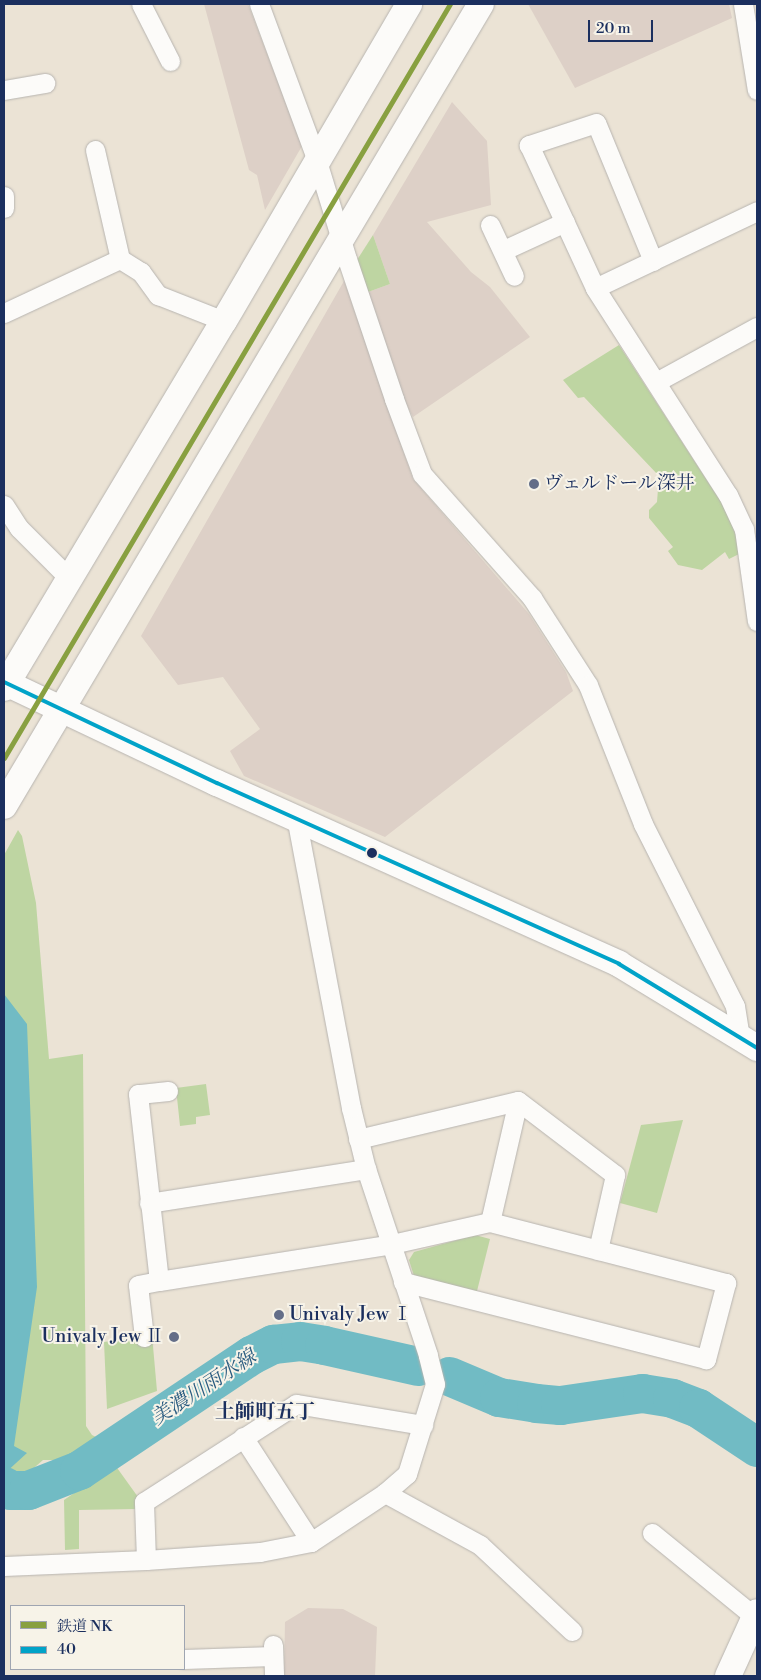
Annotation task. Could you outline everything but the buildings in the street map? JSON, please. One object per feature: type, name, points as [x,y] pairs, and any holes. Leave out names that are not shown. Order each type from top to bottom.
[{"type":"street","points":[[140,4],[170,61]]},
{"type":"street","points":[[259,4],[317,161],[394,399],[422,474],[532,598],[588,685],[643,824],[735,1006],[748,1043]]},
{"type":"street","points":[[409,4],[224,321],[5,684],[62,707],[217,783],[619,964],[748,1043]]},
{"type":"street","points":[[4,806],[481,4]]},
{"type":"street","points":[[743,4],[757,90]]},
{"type":"street","points":[[4,90],[45,84]]},
{"type":"street","points":[[653,261],[596,123],[530,145],[595,288],[751,528],[757,621]]},
{"type":"street","points":[[95,150],[120,259],[141,272],[158,295],[224,321]]},
{"type":"street","points":[[4,196],[6,208],[4,208]]},
{"type":"street","points":[[595,288],[757,211]]},
{"type":"street","points":[[504,250],[565,222]]},
{"type":"street","points":[[490,225],[504,250],[514,276]]},
{"type":"street","points":[[4,313],[120,259]]},
{"type":"street","points":[[656,382],[757,327]]},
{"type":"street","points":[[4,505],[19,528],[70,579]]},
{"type":"street","points":[[4,1566],[146,1560],[260,1552],[311,1542],[385,1493],[407,1474],[435,1384],[358,1139],[322,963],[296,817]]},
{"type":"street","points":[[159,1281],[138,1094],[168,1091]]},
{"type":"street","points":[[358,1139],[518,1101]]},
{"type":"street","points":[[490,1222],[518,1101]]},
{"type":"street","points":[[518,1101],[615,1175],[598,1250]]},
{"type":"street","points":[[149,1203],[366,1169]]},
{"type":"street","points":[[144,1337],[138,1285],[392,1244],[490,1222],[726,1283],[706,1359],[404,1282]]},
{"type":"street","points":[[146,1560],[144,1502],[296,1404],[422,1425]]},
{"type":"street","points":[[243,1437],[311,1542]]},
{"type":"street","points":[[385,1493],[480,1545],[572,1631]]},
{"type":"street","points":[[652,1533],[756,1615],[730,1675]]},
{"type":"street","points":[[185,1659],[273,1651],[274,1676]]},
{"type":"shaded area","points":[[204,4],[248,4],[302,146],[265,210],[257,175],[249,170]]},
{"type":"shaded area","points":[[528,4],[729,4],[732,18],[575,88]]},
{"type":"shaded area","points":[[452,102],[487,141],[491,205],[427,222],[471,272],[490,287],[530,337],[413,417],[402,396],[368,292],[390,284],[373,235]]},
{"type":"shaded area","points":[[344,281],[413,479],[529,614],[566,672],[573,691],[385,837],[244,776],[230,751],[260,729],[223,677],[178,685],[141,636]]},
{"type":"shaded area","points":[[308,1608],[343,1609],[377,1627],[375,1676],[284,1676],[285,1622]]},
{"type":"green space","points":[[373,235],[390,284],[368,292],[357,260]]},
{"type":"green space","points":[[619,345],[734,522],[739,554],[729,559],[725,552],[702,570],[678,565],[668,551],[673,547],[649,518],[649,510],[657,502],[659,476],[584,397],[578,398],[563,380]]},
{"type":"green space","points":[[18,830],[22,836],[36,903],[49,1059],[83,1054],[86,1426],[92,1435],[100,1439],[59,1460],[43,1460],[4,1494],[4,855]]},
{"type":"green space","points":[[206,1084],[210,1115],[196,1117],[196,1124],[180,1126],[176,1088]]},
{"type":"green space","points":[[683,1120],[657,1213],[620,1203],[641,1125]]},
{"type":"green space","points":[[475,1235],[490,1239],[476,1295],[415,1279],[409,1260],[414,1252]]},
{"type":"green space","points":[[152,1335],[157,1391],[107,1409],[104,1342]]},
{"type":"green space","points":[[115,1465],[138,1497],[135,1499],[136,1509],[79,1510],[79,1549],[65,1550],[64,1500]]},
{"type":"water","points":[[4,994],[27,1024],[37,1287],[14,1446],[27,1453],[4,1474]]},
{"type":"waterway","name":"美濃川雨水線","points":[[4,1486],[10,1490],[28,1490],[79,1470],[251,1355],[273,1344],[300,1341],[418,1366]]},
{"type":"waterway","name":"美濃川雨水線","points":[[449,1376],[499,1397],[536,1403],[560,1405],[642,1393],[672,1398],[698,1408],[757,1447]]},
{"type":"rail line","name":"NK","points":[[4,758],[450,4]]},
{"type":"transit line","name":"40","points":[[4,682],[217,783],[619,964],[757,1048]]},
{"type":"place","name":"ヴェルドール深井","points":[[534,484]]},
{"type":"place","name":"Univaly Jew Ⅰ","points":[[279,1315]]},
{"type":"place","name":"Univaly Jew Ⅱ","points":[[174,1337]]},
{"type":"district","name":"土師町五丁","points":[[265,1412]]}]
